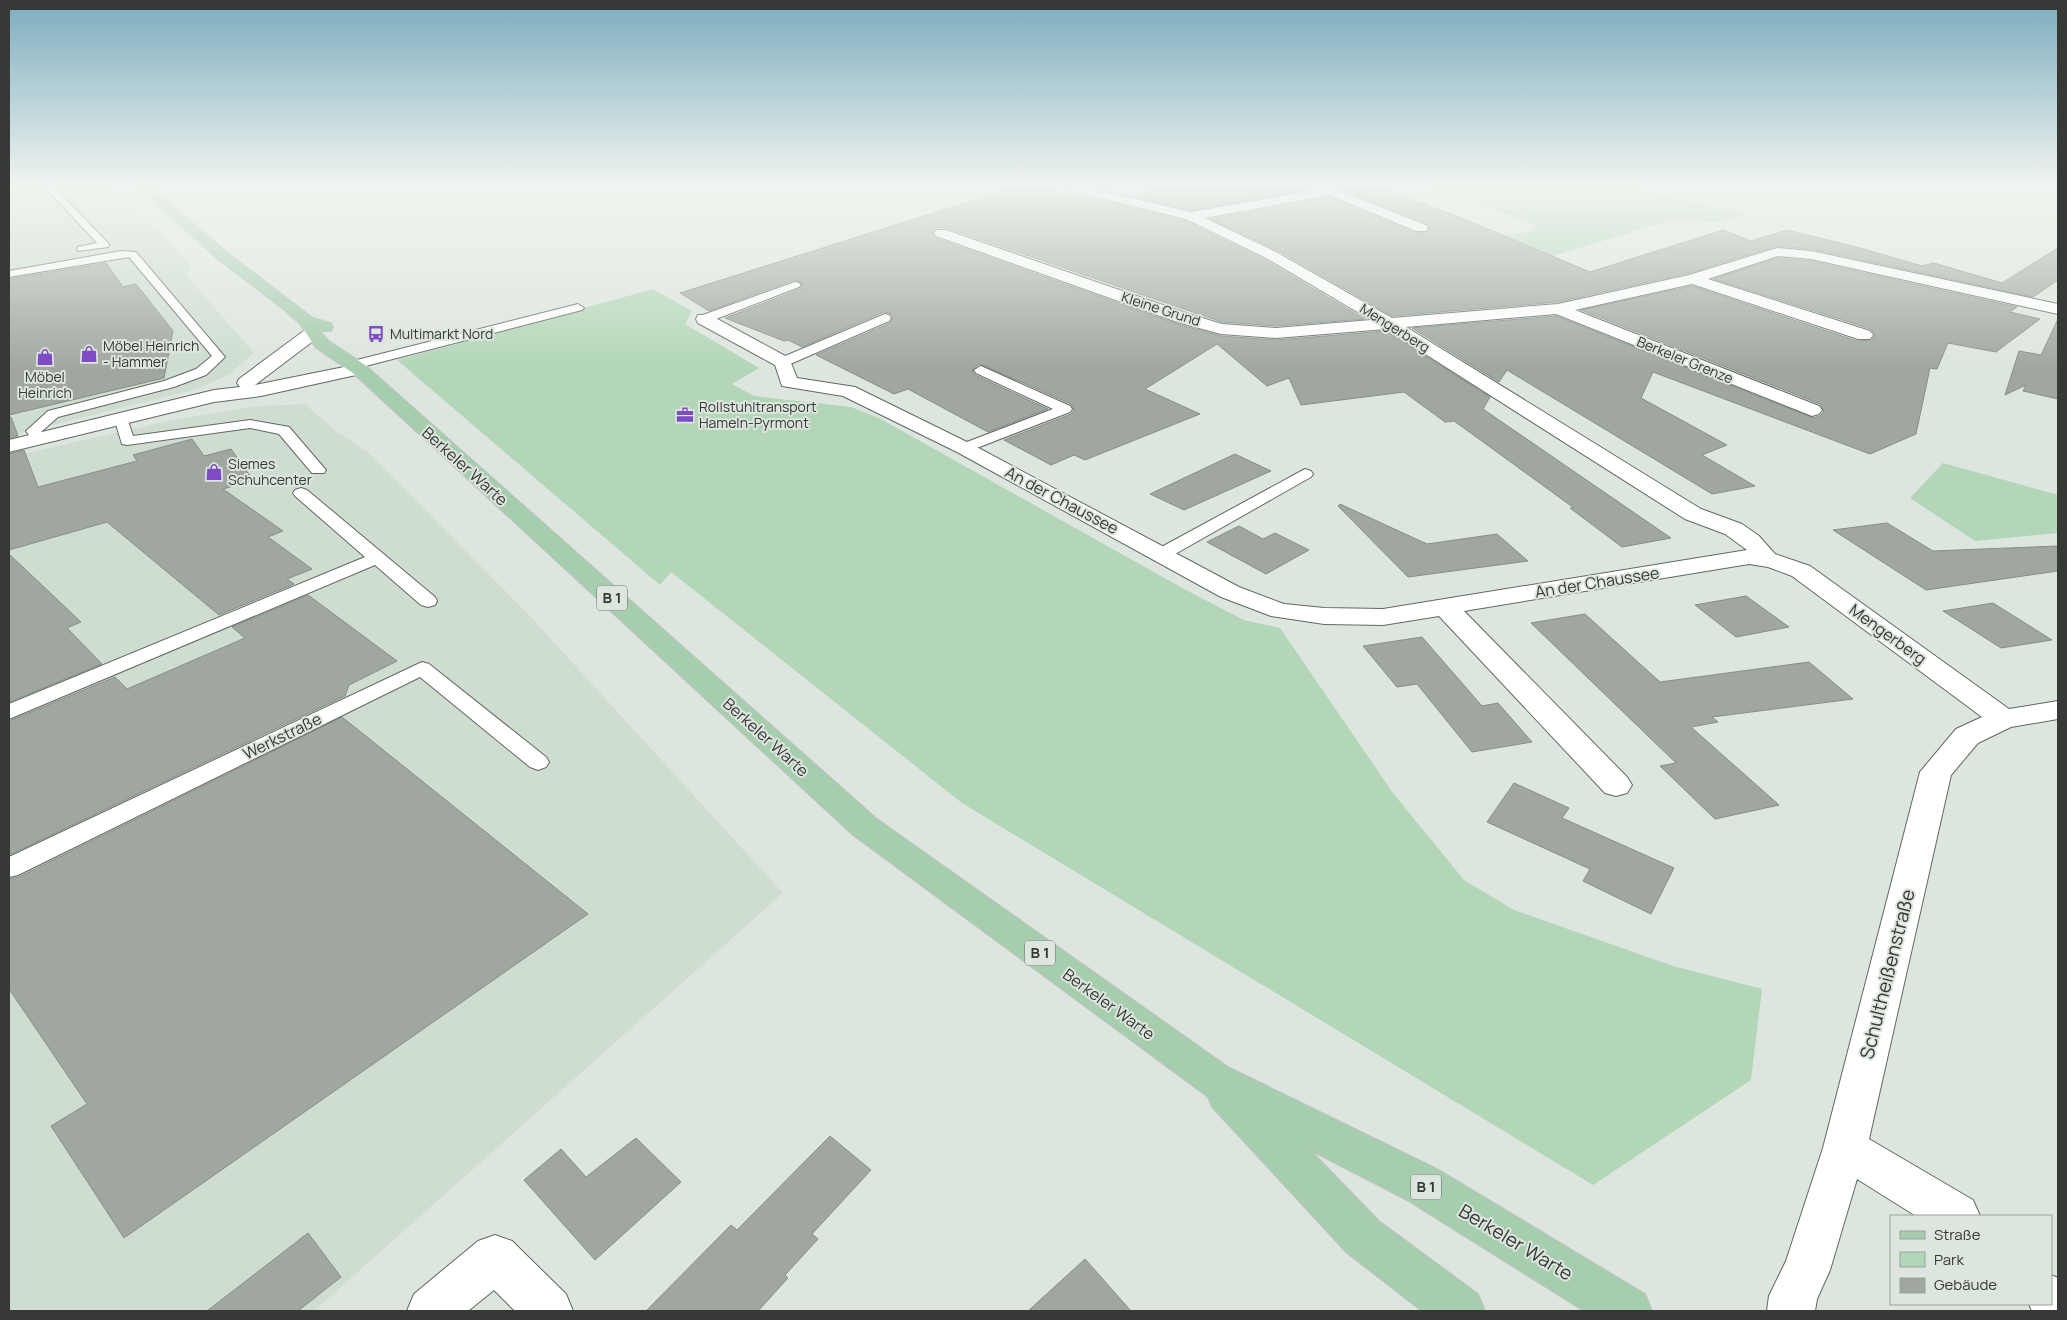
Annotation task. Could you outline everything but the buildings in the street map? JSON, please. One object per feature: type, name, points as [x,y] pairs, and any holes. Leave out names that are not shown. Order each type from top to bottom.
[{"type":"main road","name":"Berkeler Warte","points":[[213,247],[289,306],[327,350],[348,353]]},
{"type":"main road","name":"Berkeler Warte","points":[[309,328],[334,330],[348,353],[865,827],[1214,1080],[1423,1185],[1628,1311]]},
{"type":"main road","name":"Berkeler Warte","points":[[1214,1080],[1364,1237],[1461,1311]]},
{"type":"street","name":"Kleine Grund","points":[[980,247],[1183,318],[1221,329],[1276,333],[1390,324]]},
{"type":"street","name":"Mengerberg","points":[[1253,247],[1304,272],[1390,324],[1693,514],[1699,527],[1720,547],[1751,558],[1782,562],[1801,571],[2004,719]]},
{"type":"street","name":"Berkeler Grenze","points":[[1390,324],[1558,309],[1693,279],[1777,252],[1812,255],[2058,309]]},
{"type":"street","points":[[1693,279],[1864,335]]},
{"type":"street","name":"Berkeler Grenze","points":[[1558,309],[1812,410]]},
{"type":"street","points":[[704,319],[784,362]]},
{"type":"street","points":[[246,383],[276,362],[309,328]]},
{"type":"street","points":[[9,446],[214,396],[262,390],[348,353]]},
{"type":"street","points":[[214,396],[246,383],[348,353]]},
{"type":"street","name":"An der Chaussee","points":[[784,362],[789,382],[848,391],[964,448],[1230,592],[1280,611],[1324,616],[1383,617],[1751,558]]},
{"type":"street","points":[[1445,608],[1616,785]]},
{"type":"street","name":"Schultheißenstraße","points":[[1791,1311],[1793,1296],[1806,1270],[1845,1148],[1936,772],[1967,736],[2004,719],[2058,710]]},
{"type":"street","points":[[1845,1148],[1955,1215]]},
{"type":"street","points":[[431,1311],[495,1258],[549,1311]]},
{"type":"lane","points":[[75,251],[101,247]]},
{"type":"lane","points":[[9,274],[121,254],[132,254],[219,357],[201,372],[169,384],[53,414],[33,431],[38,438]]},
{"type":"lane","points":[[704,319],[795,285]]},
{"type":"lane","points":[[348,353],[578,308]]},
{"type":"lane","points":[[784,362],[885,318]]},
{"type":"lane","points":[[964,448],[1065,409],[981,370]]},
{"type":"lane","points":[[121,418],[127,441],[204,428],[250,424],[284,430],[318,470]]},
{"type":"lane","points":[[1162,554],[1305,474]]},
{"type":"lane","points":[[301,493],[428,601]]},
{"type":"lane","points":[[9,712],[377,558]]},
{"type":"lane","name":"Werkstraße","points":[[9,868],[422,668],[538,762]]},
{"type":"shaded area","points":[[9,247],[173,247],[191,266],[186,275],[254,353],[228,375],[197,389],[9,436]]},
{"type":"shaded area","points":[[305,404],[336,431],[370,454],[528,614],[783,893],[314,1311],[9,1311],[9,457],[173,420],[258,406]]},
{"type":"green space","points":[[1430,247],[1584,247],[1550,257],[1310,264]]},
{"type":"green space","points":[[653,289],[692,311],[685,324],[759,368],[732,384],[754,396],[851,407],[879,418],[1184,589],[1244,620],[1280,628],[1393,793],[1464,880],[1514,910],[1673,966],[1762,989],[1751,1080],[1593,1185],[962,803],[671,572],[660,585],[397,360]]},
{"type":"green space","points":[[1943,463],[2058,495],[2058,533],[1975,541],[1910,498]]},
{"type":"place","name":"Multimarkt Nord","points":[[376,334]]},
{"type":"place","name":"Möbel Heinrich - Hammer","points":[[89,354]]},
{"type":"place","name":"Möbel Heinrich","points":[[45,357]]},
{"type":"place","name":"Rollstuhltransport Hameln-Pyrmont","points":[[685,415]]},
{"type":"place","name":"Siemes Schuhcenter","points":[[214,472]]}]
